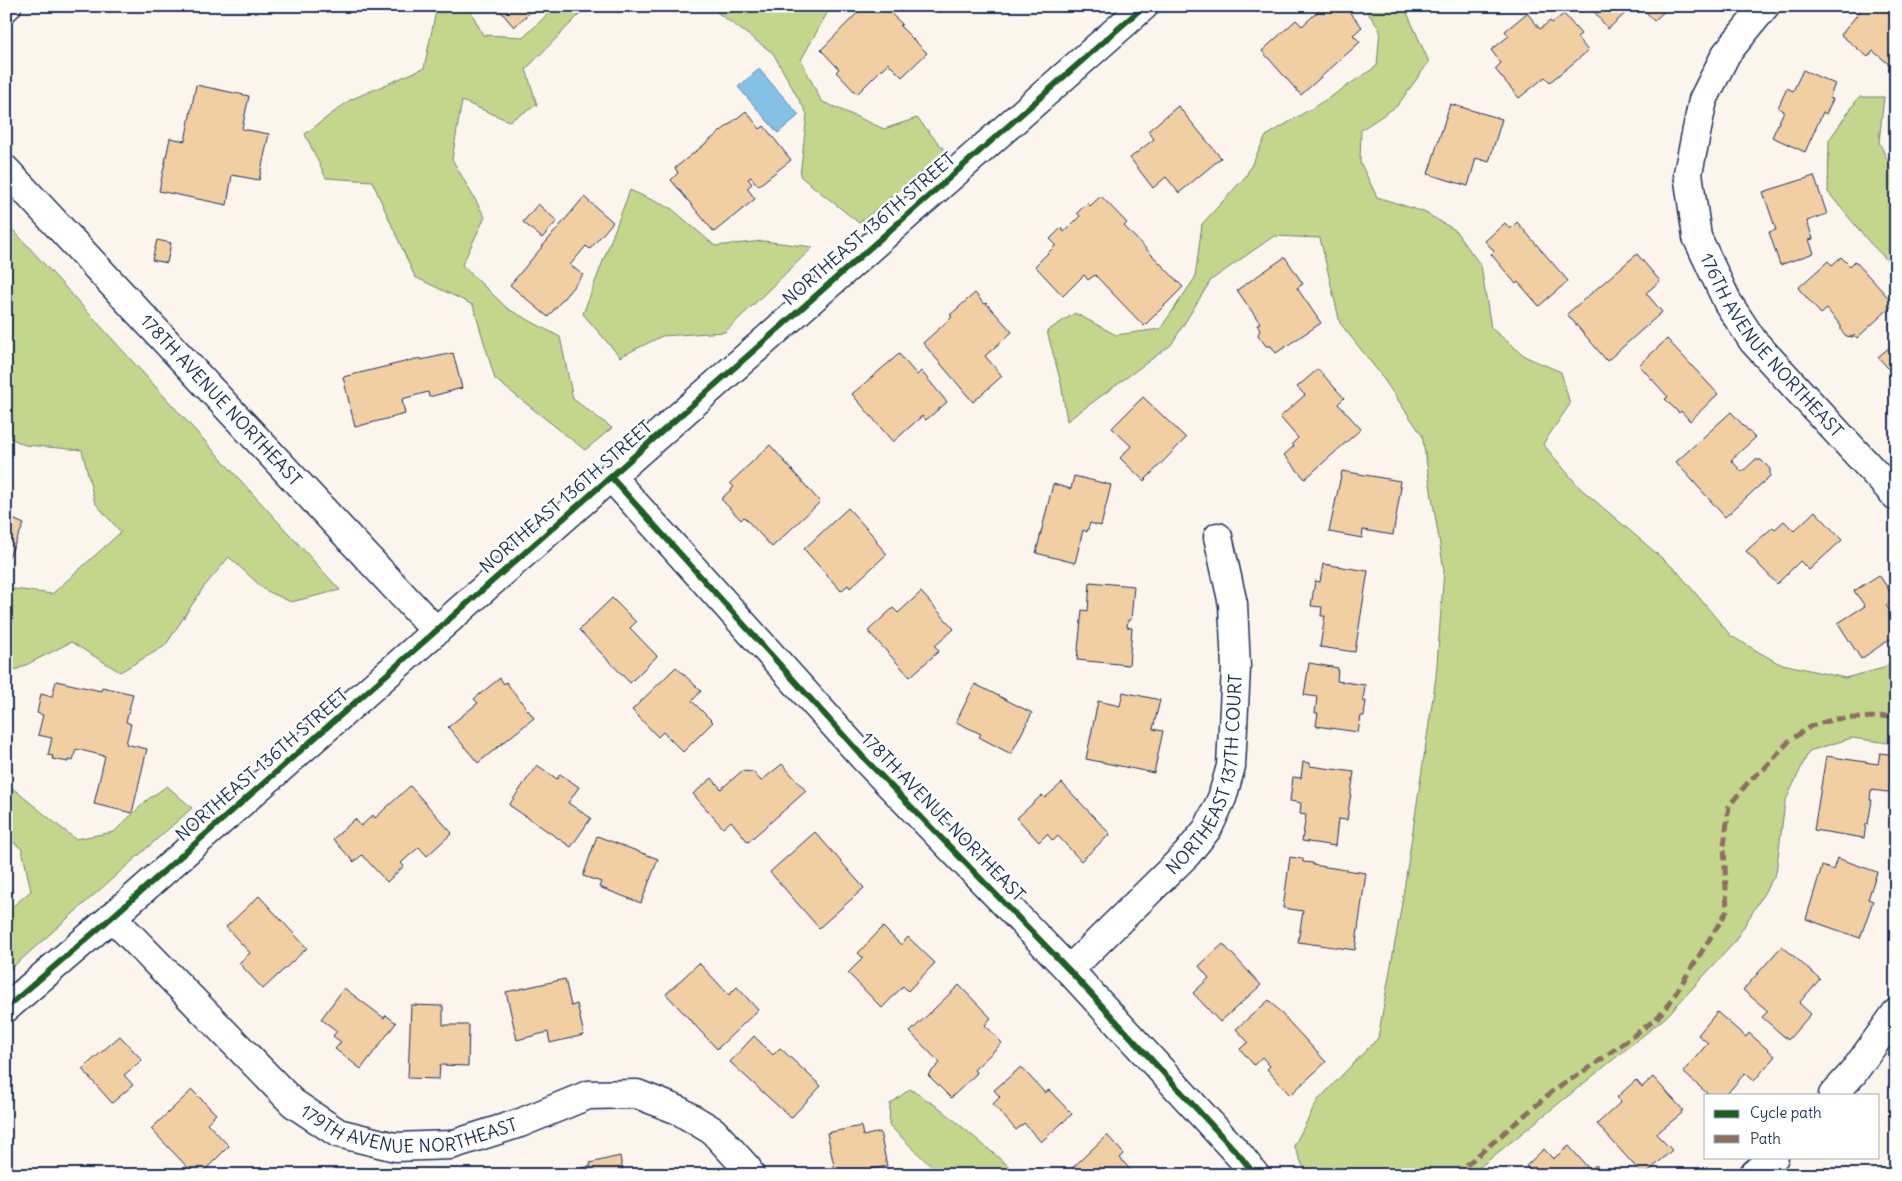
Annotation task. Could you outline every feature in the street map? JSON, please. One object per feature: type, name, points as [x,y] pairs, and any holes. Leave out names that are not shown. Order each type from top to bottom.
[{"type":"street","name":"NORTHEAST 136TH STREET","points":[[6,1008],[112,917],[1144,6]]},
{"type":"street","name":"176TH AVENUE NORTHEAST","points":[[1765,6],[1726,54],[1703,100],[1688,173],[1697,236],[1728,303],[1753,341],[1896,496]]},
{"type":"street","name":"178TH AVENUE NORTHEAST","points":[[6,170],[436,631]]},
{"type":"street","name":"178TH AVENUE NORTHEAST","points":[[611,477],[863,757],[1069,970],[1240,1156],[1255,1175]]},
{"type":"street","name":"NORTHEAST 137TH COURT","points":[[1069,970],[1187,854],[1208,828],[1222,798],[1231,766],[1236,668],[1233,604],[1218,537]]},
{"type":"street","name":"179TH AVENUE NORTHEAST","points":[[112,917],[293,1103],[338,1132],[395,1146],[451,1145],[520,1123],[588,1095],[637,1094],[678,1110],[713,1131],[747,1168],[750,1175]]},
{"type":"street","points":[[1834,1094],[1853,1073],[1896,1013]]},
{"type":"street","points":[[1754,1175],[1773,1158]]},
{"type":"green space","points":[[435,6],[468,6],[483,35],[524,37],[556,6],[590,6],[526,69],[537,105],[509,121],[462,101],[452,159],[485,217],[462,265],[508,309],[560,337],[573,399],[612,428],[585,450],[495,379],[473,305],[415,277],[372,181],[326,178],[305,134],[350,100],[424,68],[436,11]]},
{"type":"green space","points":[[713,6],[831,6],[801,60],[821,101],[884,129],[917,118],[946,152],[859,223],[800,176],[807,114],[773,53],[714,10]]},
{"type":"green space","points":[[1363,6],[1404,6],[1429,62],[1397,106],[1361,130],[1360,162],[1377,197],[1424,212],[1455,230],[1481,266],[1491,328],[1526,357],[1561,372],[1570,404],[1543,444],[1580,488],[1677,571],[1731,636],[1778,663],[1845,678],[1884,668],[1896,658],[1896,744],[1852,738],[1809,751],[1785,802],[1776,873],[1734,943],[1666,1017],[1470,1175],[1307,1175],[1294,1146],[1318,1100],[1378,1038],[1402,903],[1436,677],[1444,570],[1422,435],[1378,371],[1340,323],[1320,238],[1274,236],[1211,280],[1171,345],[1067,421],[1061,383],[1047,331],[1075,313],[1116,335],[1160,329],[1195,278],[1202,224],[1246,176],[1266,136],[1377,66],[1380,30]]},
{"type":"green space","points":[[1859,97],[1884,97],[1879,142],[1896,178],[1896,269],[1870,243],[1828,192],[1829,140]]},
{"type":"green space","points":[[630,190],[672,209],[715,246],[763,241],[813,247],[725,332],[662,336],[620,357],[583,314]]},
{"type":"green space","points":[[6,222],[340,590],[291,602],[265,590],[229,557],[203,588],[165,646],[120,672],[71,642],[18,669],[6,671],[6,596],[14,589],[52,594],[121,532],[95,503],[82,450],[25,445],[6,436]]},
{"type":"green space","points":[[6,783],[75,839],[114,832],[147,800],[167,786],[192,808],[6,973],[6,912],[31,891],[22,849],[6,837]]},
{"type":"green space","points":[[910,1089],[941,1109],[1019,1175],[940,1175],[889,1125],[890,1104]]},
{"type":"water","points":[[759,69],[799,115],[778,133],[738,87]]},
{"type":"building","points":[[496,6],[537,6],[514,27]]},
{"type":"building","points":[[864,6],[880,6],[884,10],[886,9],[927,53],[902,77],[888,63],[857,94],[836,72],[839,69],[821,50]]},
{"type":"building","points":[[1324,6],[1344,6],[1362,27],[1353,35],[1360,42],[1301,95],[1262,51],[1296,20],[1302,26]]},
{"type":"building","points":[[1590,6],[1640,6],[1633,13],[1630,9],[1608,29]]},
{"type":"building","points":[[1641,6],[1670,6],[1654,21]]},
{"type":"building","points":[[1864,6],[1896,6],[1896,70],[1873,51],[1868,57],[1841,35]]},
{"type":"building","points":[[1527,13],[1540,29],[1564,14],[1581,34],[1577,37],[1588,51],[1550,82],[1545,77],[1519,98],[1495,69],[1501,63],[1491,50],[1509,36],[1505,31]]},
{"type":"building","points":[[1803,70],[1835,84],[1829,98],[1833,99],[1826,114],[1823,112],[1805,152],[1772,137],[1784,111],[1778,108],[1787,88],[1793,91]]},
{"type":"building","points":[[196,85],[249,96],[242,129],[269,134],[259,180],[232,175],[227,205],[159,191],[170,138],[185,141]]},
{"type":"building","points":[[1450,104],[1502,119],[1489,162],[1476,158],[1468,186],[1428,174]]},
{"type":"building","points":[[1178,106],[1221,158],[1179,193],[1166,177],[1153,188],[1130,158],[1154,139],[1148,131]]},
{"type":"building","points":[[746,111],[760,129],[764,126],[791,160],[758,186],[751,177],[748,179],[752,184],[747,188],[755,199],[714,232],[671,180],[678,173],[675,168]]},
{"type":"building","points":[[1814,176],[1827,214],[1807,221],[1813,239],[1809,240],[1814,253],[1780,265],[1769,232],[1776,230],[1763,192]]},
{"type":"building","points":[[1101,196],[1127,223],[1124,226],[1183,287],[1144,326],[1095,275],[1088,280],[1084,275],[1063,296],[1035,266],[1056,245],[1050,239],[1061,228],[1064,232],[1080,216],[1077,213],[1087,203],[1090,206]]},
{"type":"building","points":[[584,197],[613,222],[590,249],[586,246],[570,265],[583,275],[548,317],[510,285]]},
{"type":"building","points":[[538,204],[557,221],[542,238],[523,222]]},
{"type":"building","points":[[1517,222],[1568,281],[1539,306],[1518,282],[1516,284],[1491,254],[1494,251],[1485,241],[1505,223],[1510,229]]},
{"type":"building","points":[[157,240],[171,243],[167,263],[152,260]]},
{"type":"building","points":[[1637,254],[1660,281],[1646,293],[1662,312],[1607,361],[1567,314]]},
{"type":"building","points":[[1285,257],[1303,284],[1297,288],[1321,323],[1276,353],[1271,346],[1266,346],[1258,335],[1260,330],[1257,325],[1260,323],[1237,290]]},
{"type":"building","points":[[1841,257],[1850,266],[1855,261],[1894,304],[1857,338],[1854,335],[1853,337],[1846,336],[1841,330],[1841,326],[1827,309],[1821,314],[1798,288],[1828,261],[1832,265]]},
{"type":"building","points":[[975,293],[1012,332],[985,356],[1002,376],[973,402],[923,343]]},
{"type":"building","points":[[1667,339],[1718,394],[1690,421],[1681,411],[1679,413],[1665,399],[1668,397],[1639,365]]},
{"type":"building","points":[[1890,347],[1892,350],[1896,347],[1896,377],[1878,357]]},
{"type":"building","points":[[453,353],[462,388],[429,397],[428,392],[402,399],[405,414],[355,427],[343,377],[421,358],[421,360]]},
{"type":"building","points":[[899,354],[917,375],[921,371],[947,402],[926,420],[922,416],[893,442],[852,394]]},
{"type":"building","points":[[1318,369],[1344,398],[1338,404],[1361,429],[1305,479],[1284,455],[1294,446],[1292,444],[1298,438],[1280,417],[1305,395],[1297,387]]},
{"type":"building","points":[[1143,397],[1186,438],[1144,481],[1120,458],[1131,446],[1112,428]]},
{"type":"building","points":[[1731,412],[1755,438],[1731,460],[1742,472],[1755,460],[1761,460],[1770,469],[1770,476],[1725,517],[1676,462]]},
{"type":"building","points":[[770,445],[820,502],[772,547],[744,517],[741,520],[721,499],[734,487],[730,483]]},
{"type":"building","points":[[1342,471],[1400,481],[1399,487],[1401,487],[1393,535],[1363,530],[1362,538],[1329,532]]},
{"type":"building","points":[[1074,476],[1111,485],[1101,526],[1090,523],[1087,532],[1083,530],[1075,563],[1036,553],[1053,484],[1071,489]]},
{"type":"building","points":[[848,508],[887,554],[850,588],[848,585],[841,591],[804,549]]},
{"type":"building","points":[[1815,511],[1842,540],[1809,570],[1800,561],[1777,584],[1746,551],[1773,527],[1775,529],[1784,521],[1794,531]]},
{"type":"building","points":[[6,516],[24,524],[6,563]]},
{"type":"building","points":[[1323,564],[1368,571],[1355,652],[1320,647],[1325,616],[1321,616],[1322,607],[1311,606],[1315,581],[1320,582]]},
{"type":"building","points":[[1879,575],[1895,599],[1886,605],[1896,620],[1896,642],[1894,643],[1890,639],[1861,659],[1838,623],[1865,606],[1854,591]]},
{"type":"building","points":[[1090,582],[1134,586],[1131,620],[1128,620],[1127,627],[1132,628],[1129,665],[1077,660],[1082,610],[1088,611]]},
{"type":"building","points":[[921,592],[954,629],[935,646],[939,651],[910,677],[868,631],[893,608],[898,613]]},
{"type":"building","points":[[612,598],[636,622],[630,628],[657,656],[630,683],[579,630]]},
{"type":"building","points":[[1309,663],[1338,668],[1337,681],[1365,685],[1363,701],[1366,701],[1364,716],[1361,716],[1358,732],[1316,726],[1318,713],[1315,713],[1317,697],[1304,695]]},
{"type":"building","points":[[676,667],[701,691],[692,701],[713,722],[683,752],[663,732],[658,737],[632,710]]},
{"type":"building","points":[[500,678],[504,684],[506,682],[534,718],[478,763],[448,727],[478,703],[474,699]]},
{"type":"building","points":[[56,681],[101,691],[102,687],[133,694],[126,722],[131,724],[126,744],[147,749],[132,813],[94,804],[105,756],[76,749],[73,761],[68,760],[68,762],[52,759],[53,756],[48,755],[52,738],[38,735],[43,715],[37,713],[41,694],[52,697]]},
{"type":"building","points":[[975,684],[1032,713],[1011,754],[979,737],[981,734],[956,722]]},
{"type":"building","points":[[1123,692],[1160,700],[1153,729],[1163,731],[1154,773],[1086,759],[1098,701],[1120,706]]},
{"type":"building","points":[[1880,753],[1896,755],[1896,793],[1871,790],[1870,800],[1872,800],[1864,838],[1814,830],[1826,756],[1878,764]]},
{"type":"building","points":[[1303,762],[1310,763],[1310,766],[1354,772],[1347,820],[1338,819],[1335,846],[1302,841],[1306,815],[1300,814],[1301,803],[1290,801],[1293,777],[1301,778]]},
{"type":"building","points":[[782,764],[806,791],[748,842],[731,821],[723,828],[693,794],[712,778],[721,789],[742,771],[753,772],[761,781]]},
{"type":"building","points":[[537,765],[557,779],[560,774],[579,787],[568,803],[591,818],[571,847],[509,805]]},
{"type":"building","points":[[1062,783],[1110,834],[1081,861],[1058,836],[1053,841],[1047,834],[1039,842],[1017,818],[1042,795],[1045,798]]},
{"type":"building","points":[[410,786],[452,833],[427,856],[419,847],[401,863],[404,866],[387,882],[362,855],[354,862],[333,839],[355,819],[361,826],[373,815],[375,818]]},
{"type":"building","points":[[815,832],[864,888],[819,928],[770,872]]},
{"type":"building","points":[[597,836],[658,859],[641,903],[599,887],[601,882],[583,876]]},
{"type":"building","points":[[1290,857],[1303,859],[1303,862],[1313,863],[1313,865],[1366,873],[1355,950],[1298,942],[1303,911],[1283,908]]},
{"type":"building","points":[[1837,858],[1877,872],[1868,899],[1873,901],[1860,938],[1806,919],[1822,866],[1833,870]]},
{"type":"building","points":[[259,896],[307,948],[263,989],[239,963],[250,953],[226,927]]},
{"type":"building","points":[[883,927],[901,945],[908,937],[935,963],[908,991],[903,986],[882,1008],[848,973],[863,958],[858,953]]},
{"type":"building","points":[[1223,944],[1261,985],[1220,1022],[1193,993],[1209,978],[1199,966]]},
{"type":"building","points":[[1782,946],[1820,979],[1799,1003],[1811,1014],[1788,1040],[1762,1017],[1768,1011],[1743,990]]},
{"type":"building","points":[[699,963],[729,995],[737,987],[758,1010],[717,1049],[666,994]]},
{"type":"building","points":[[565,979],[571,1006],[577,1004],[584,1035],[550,1043],[548,1032],[517,1040],[506,992]]},
{"type":"building","points":[[959,985],[991,1018],[985,1025],[1002,1043],[974,1070],[977,1073],[951,1098],[928,1075],[940,1063],[910,1032]]},
{"type":"building","points":[[344,988],[384,1018],[386,1015],[396,1023],[361,1069],[335,1049],[341,1042],[333,1036],[337,1031],[321,1019]]},
{"type":"building","points":[[1269,1000],[1326,1062],[1290,1095],[1267,1069],[1270,1066],[1262,1057],[1254,1065],[1240,1049],[1248,1042],[1236,1029]]},
{"type":"building","points":[[411,1005],[443,1006],[443,1025],[469,1025],[468,1066],[440,1065],[439,1079],[408,1078]]},
{"type":"building","points":[[1717,1012],[1746,1037],[1749,1033],[1775,1056],[1754,1081],[1745,1073],[1727,1094],[1708,1094],[1683,1072],[1708,1043],[1698,1035]]},
{"type":"building","points":[[120,1036],[142,1060],[124,1075],[133,1085],[112,1103],[82,1069]]},
{"type":"building","points":[[754,1036],[773,1055],[780,1048],[821,1086],[791,1118],[730,1062]]},
{"type":"building","points":[[1021,1067],[1045,1093],[1049,1090],[1072,1114],[1041,1142],[1024,1123],[1016,1130],[993,1104],[1000,1097],[994,1090]]},
{"type":"building","points":[[1653,1077],[1683,1110],[1681,1111],[1682,1113],[1656,1134],[1672,1150],[1643,1175],[1597,1124],[1621,1102],[1617,1097],[1636,1080],[1642,1087]]},
{"type":"building","points":[[192,1090],[216,1114],[207,1123],[229,1146],[200,1175],[195,1175],[151,1129]]},
{"type":"building","points":[[861,1126],[863,1136],[880,1132],[887,1166],[862,1171],[862,1175],[836,1175],[827,1133]]},
{"type":"building","points":[[1107,1135],[1124,1154],[1120,1158],[1135,1175],[1065,1175]]},
{"type":"building","points":[[1569,1146],[1590,1170],[1596,1165],[1605,1175],[1534,1175],[1526,1166],[1544,1149],[1553,1159]]},
{"type":"building","points":[[620,1156],[623,1173],[628,1172],[628,1175],[551,1175],[591,1166],[590,1163]]},
{"type":"marked path","points":[[1455,1175],[1554,1090],[1595,1064],[1656,1019],[1669,1004],[1727,911],[1724,846],[1729,806],[1750,780],[1765,768],[1789,741],[1811,726],[1835,719],[1896,716]]},
{"type":"cycle path","points":[[6,1008],[112,917],[1144,6]]},
{"type":"cycle path","points":[[611,477],[863,757],[1069,970],[1240,1156],[1255,1175]]}]
